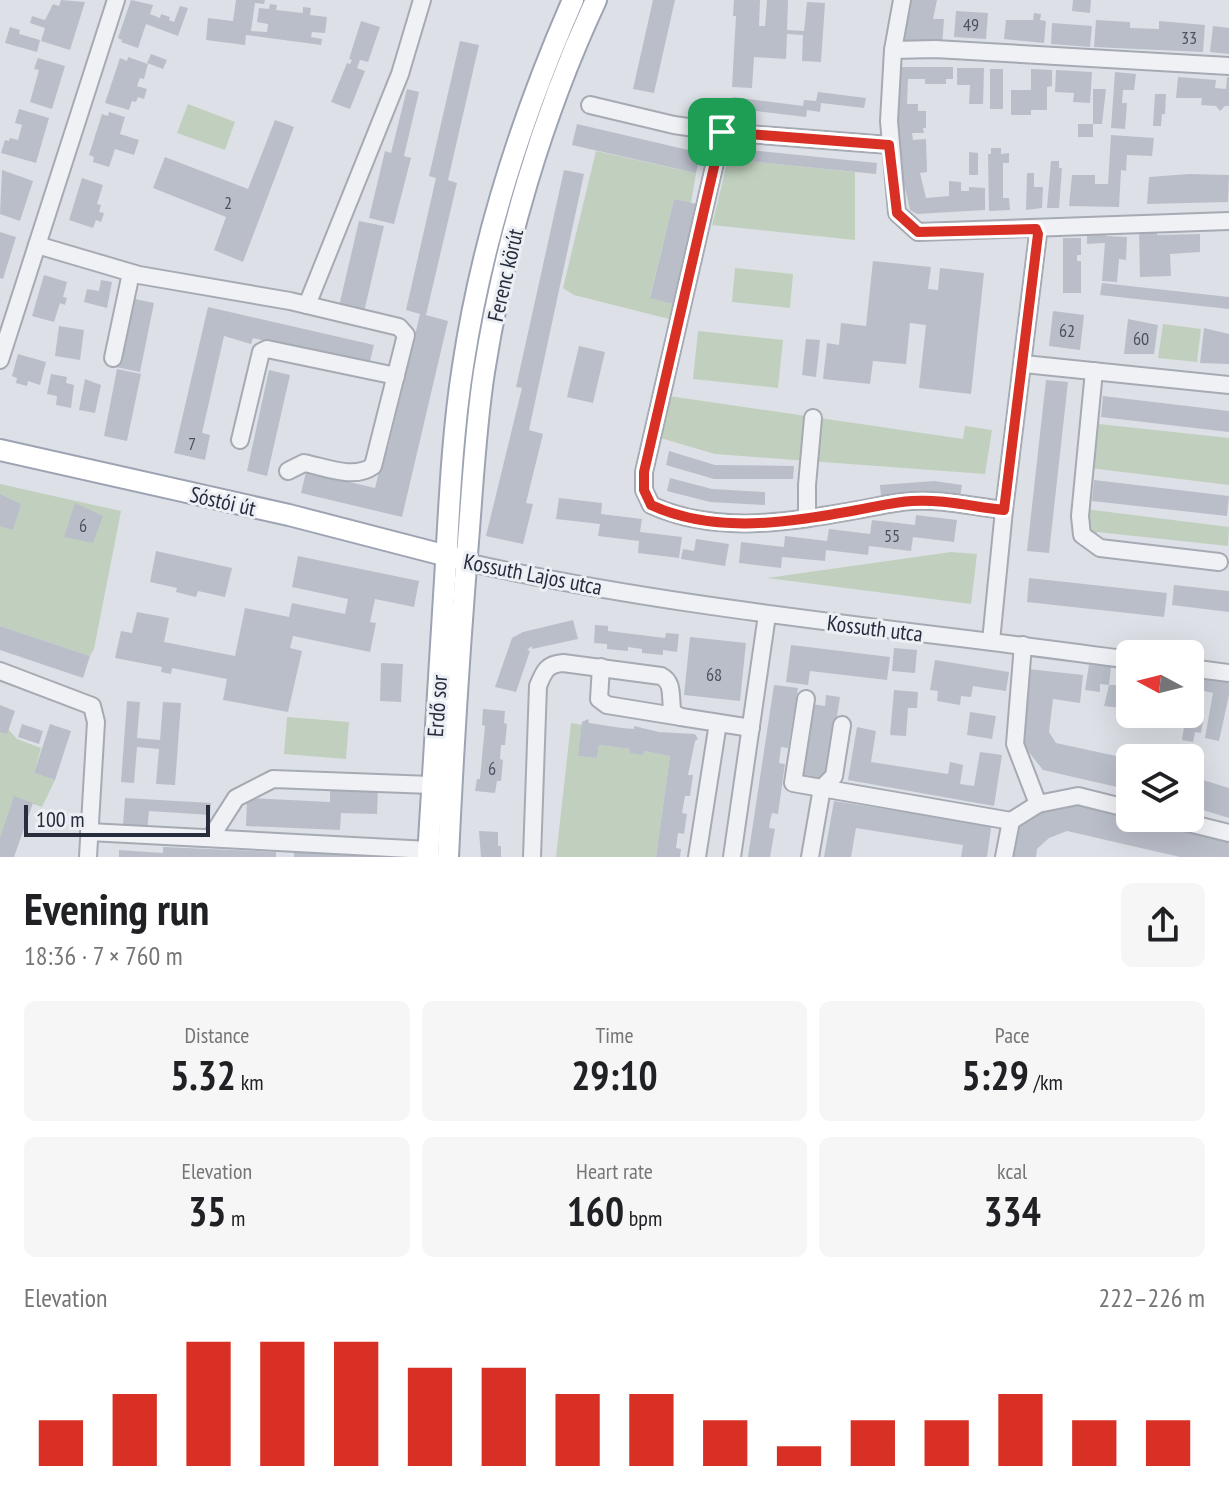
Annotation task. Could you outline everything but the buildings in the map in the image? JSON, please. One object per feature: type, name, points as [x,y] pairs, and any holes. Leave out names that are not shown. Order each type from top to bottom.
[{"type":"main road","name":"Ferenc körút","points":[[446,555],[452,456],[463,365],[480,282],[516,151],[544,65],[573,0]]},
{"type":"main road","name":"Ferenc körút","points":[[466,562],[484,372],[507,263],[537,154],[562,81],[596,0]]},
{"type":"main road","name":"Sóstói út","points":[[0,450],[289,515],[446,555]]},
{"type":"main road","name":"Kossuth Lajos utca","points":[[446,555],[466,562]]},
{"type":"main road","name":"Erdő sor","points":[[435,855],[431,785],[446,555]]},
{"type":"main road","name":"Erdő sor","points":[[435,855],[466,562]]},
{"type":"street","points":[[0,360],[116,0]]},
{"type":"street","points":[[307,305],[400,74],[422,0]]},
{"type":"street","points":[[902,0],[893,50],[889,145],[897,213],[918,232],[1229,221]]},
{"type":"street","points":[[893,50],[935,49],[1229,66]]},
{"type":"street","points":[[590,105],[674,125],[722,132],[889,145]]},
{"type":"street","points":[[722,132],[644,472],[645,495],[651,505],[717,522],[748,525],[912,501],[1004,510]]},
{"type":"street","points":[[991,641],[1004,510],[1024,364],[1038,234],[1036,229]]},
{"type":"street","points":[[37,245],[131,273],[307,305],[399,327],[406,335],[373,466],[364,473],[351,473],[304,463],[288,471]]},
{"type":"street","points":[[113,358],[131,273]]},
{"type":"street","points":[[240,440],[257,365],[261,352],[267,349],[396,376]]},
{"type":"street","points":[[1024,364],[1229,385]]},
{"type":"street","points":[[1094,371],[1080,516],[1082,535],[1100,548],[1219,562]]},
{"type":"street","points":[[807,518],[813,418]]},
{"type":"street","name":"Kossuth Lajos utca","points":[[466,562],[621,591]]},
{"type":"street","name":"Kossuth utca","points":[[621,591],[767,615],[1116,658]]},
{"type":"street","points":[[732,857],[767,615]]},
{"type":"street","points":[[1023,645],[1015,744],[1038,804]]},
{"type":"street","points":[[532,857],[538,686],[543,671],[552,664],[563,663],[661,676],[668,679],[673,713],[681,717]]},
{"type":"street","points":[[601,667],[599,699],[607,705],[751,728]]},
{"type":"street","points":[[1204,670],[1229,673]]},
{"type":"street","points":[[0,671],[92,706],[96,722],[88,857]]},
{"type":"street","points":[[806,699],[793,783],[1011,821],[1038,804],[1078,796],[1116,806]]},
{"type":"street","points":[[697,857],[718,723]]},
{"type":"street","points":[[810,857],[822,788],[834,776],[842,725]]},
{"type":"street","points":[[211,837],[236,798],[273,779],[392,779],[431,785]]},
{"type":"street","points":[[1004,857],[1011,821]]},
{"type":"street","points":[[1204,827],[1229,833]]},
{"type":"street","points":[[89,832],[211,837],[435,855]]},
{"type":"green space","points":[[188,104],[235,122],[225,150],[177,133]]},
{"type":"green space","points":[[596,151],[696,173],[691,203],[674,199],[650,297],[673,304],[669,319],[574,295],[563,288]]},
{"type":"green space","points":[[728,159],[855,172],[855,240],[712,225]]},
{"type":"green space","points":[[735,268],[793,274],[790,308],[732,302]]},
{"type":"green space","points":[[1163,324],[1201,329],[1197,362],[1158,358]]},
{"type":"green space","points":[[698,331],[783,340],[778,388],[693,379]]},
{"type":"green space","points":[[669,396],[963,439],[965,426],[992,430],[985,474],[715,454],[657,437]]},
{"type":"green space","points":[[1099,424],[1229,438],[1229,485],[1090,468]]},
{"type":"green space","points":[[0,484],[121,511],[94,649],[90,656],[0,626]]},
{"type":"green space","points":[[1085,509],[1229,527],[1228,546],[1097,532],[1097,542],[1087,536]]},
{"type":"green space","points":[[951,552],[977,554],[971,604],[767,578]]},
{"type":"green space","points":[[287,717],[349,722],[346,759],[284,754]]},
{"type":"green space","points":[[571,723],[583,725],[579,756],[597,758],[599,745],[630,749],[630,753],[644,751],[670,756],[656,857],[556,857]]},
{"type":"green space","points":[[8,729],[17,739],[41,748],[34,773],[55,780],[42,807],[14,797],[0,837],[0,732]]},
{"type":"route","points":[[722,132],[889,145],[897,213],[918,232],[1031,228],[1038,231],[1004,510],[912,501],[748,525],[685,516],[651,505],[645,495],[644,472],[722,132]]}]
